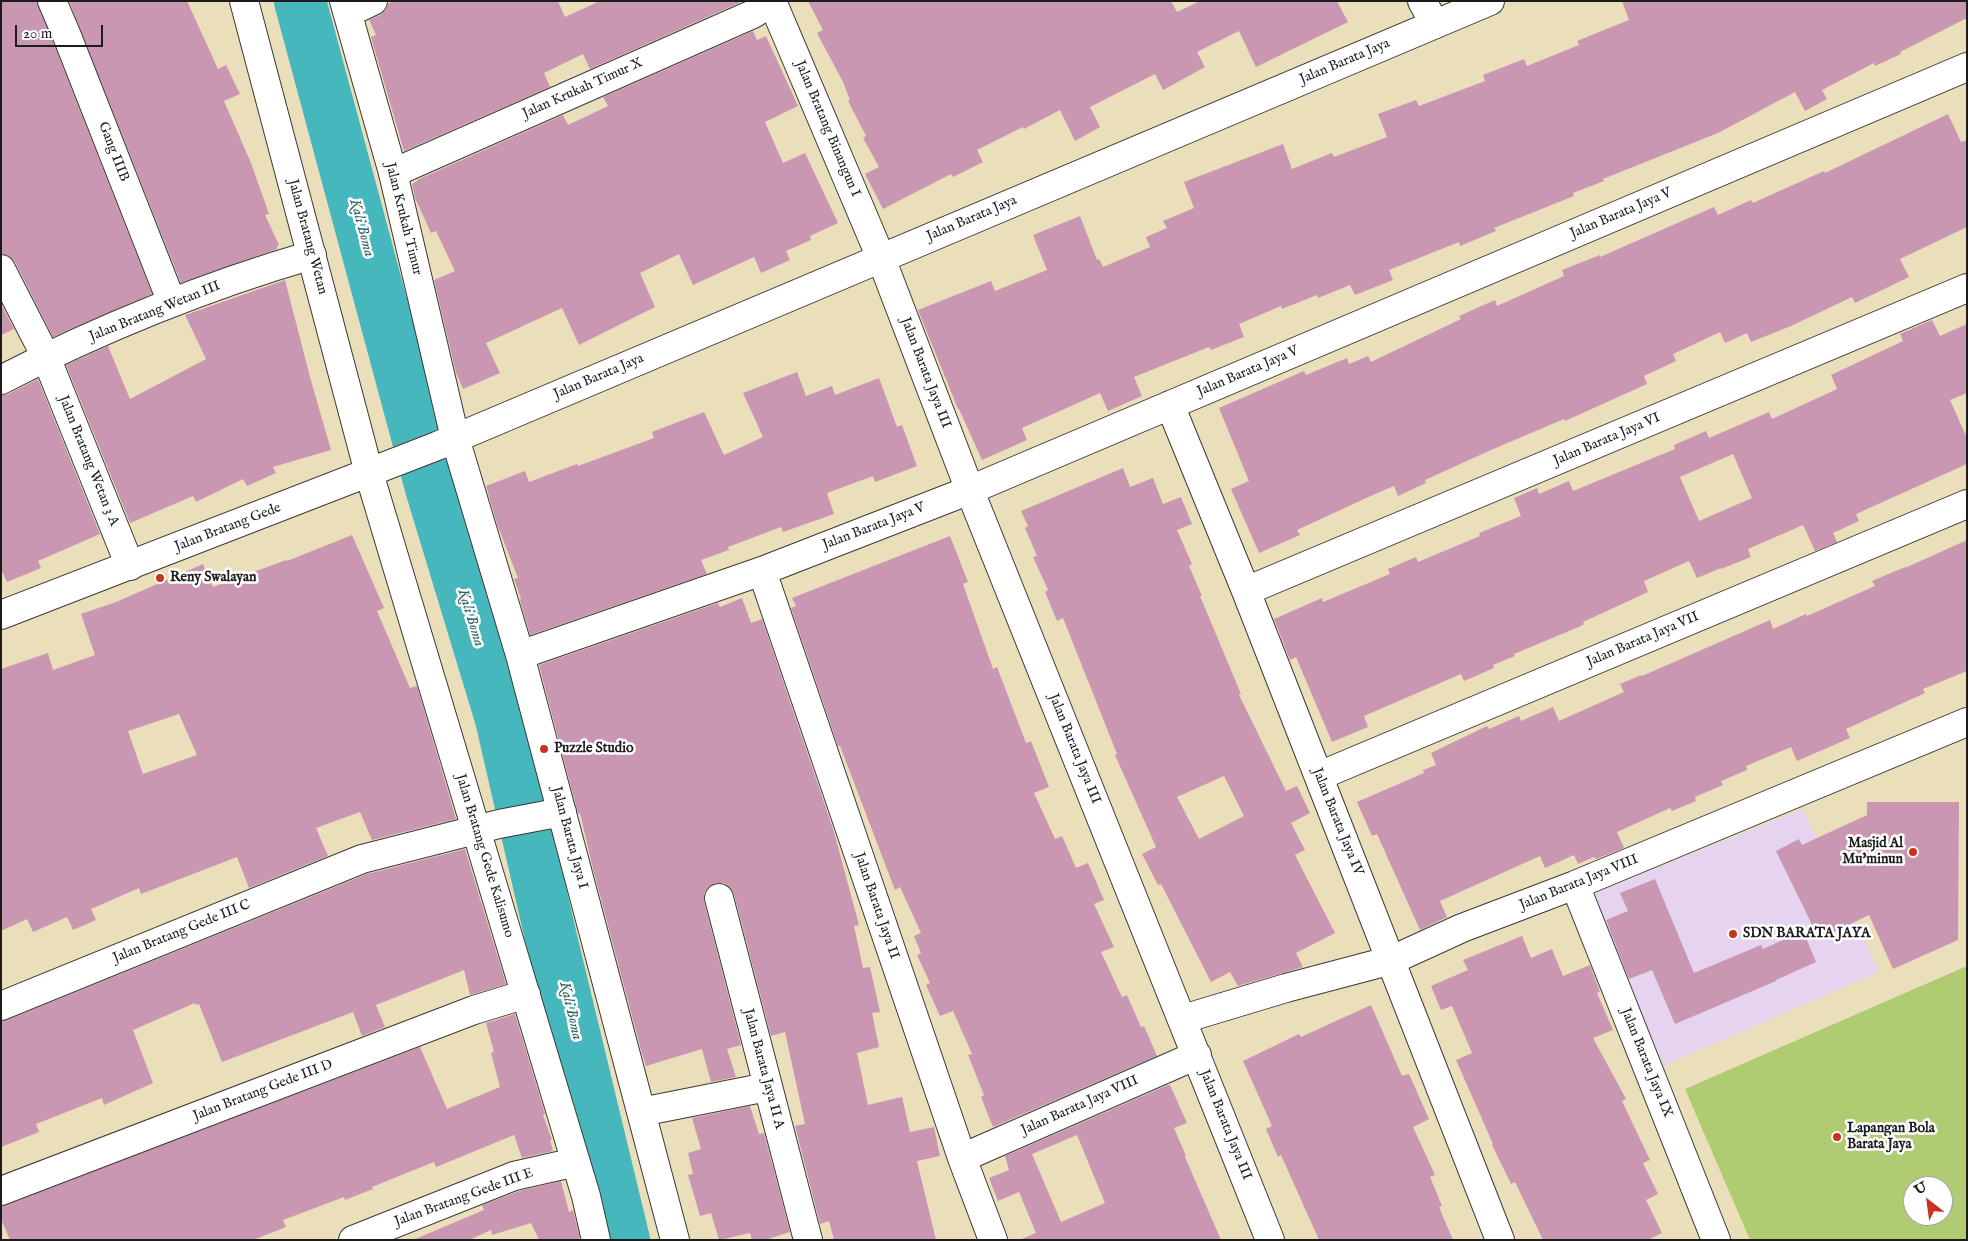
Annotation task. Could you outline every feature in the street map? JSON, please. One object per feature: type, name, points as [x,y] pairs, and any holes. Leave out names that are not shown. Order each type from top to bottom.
[{"type":"street","name":"Gang IIIB","points":[[52,1],[172,303]]},
{"type":"street","name":"Jalan Bratang Wetan","points":[[244,1],[312,255],[374,471]]},
{"type":"street","points":[[346,7],[373,1]]},
{"type":"street","name":"Jalan Barata Jaya","points":[[446,442],[881,258],[1428,13],[1490,1]]},
{"type":"street","name":"Jalan Krukah Timur X","points":[[392,173],[744,18],[772,2]]},
{"type":"street","name":"Jalan Bratang Binangun I","points":[[772,2],[881,258]]},
{"type":"street","name":"Jalan Krukah Timur","points":[[346,7],[392,173],[446,442]]},
{"type":"street","name":"Jalan Barata Jaya V","points":[[520,655],[762,571],[970,490],[1967,67]]},
{"type":"street","name":"Jalan Bratang Wetan III","points":[[1,380],[46,356],[172,303],[312,255]]},
{"type":"street","name":"Jalan Barata Jaya III","points":[[881,258],[970,490],[1270,1240]]},
{"type":"street","name":"Jalan Bratang Wetan 3 A","points":[[1,269],[46,356],[130,566]]},
{"type":"street","name":"Jalan Barata Jaya VI","points":[[1246,591],[1967,288]]},
{"type":"street","name":"Jalan Barata Jaya IV","points":[[1170,405],[1392,960],[1500,1240]]},
{"type":"street","name":"Jalan Bratang Gede","points":[[1,616],[446,442]]},
{"type":"street","name":"Jalan Barata Jaya I","points":[[446,442],[520,655],[550,814],[641,1112],[675,1240]]},
{"type":"street","name":"Jalan Bratang Gede Kalisumo","points":[[374,471],[488,827],[526,994],[576,1162],[596,1240]]},
{"type":"street","name":"Jalan Barata Jaya VII","points":[[1319,776],[1967,504]]},
{"type":"street","name":"Jalan Barata Jaya II","points":[[762,571],[962,1158],[994,1240]]},
{"type":"street","name":"Jalan Barata Jaya VIII","points":[[1183,1020],[1286,988],[1392,960],[1462,928],[1575,885],[1967,722]]},
{"type":"street","name":"Jalan Bratang Gede III C","points":[[1,1006],[362,859],[488,827],[550,814]]},
{"type":"street","name":"Jalan Barata Jaya IX","points":[[1575,885],[1716,1240]]},
{"type":"street","name":"Jalan Barata Jaya II A","points":[[719,898],[808,1240]]},
{"type":"street","name":"Jalan Bratang Gede III D","points":[[1,1192],[474,1010],[526,994]]},
{"type":"street","name":"Jalan Barata Jaya VIII","points":[[962,1158],[1197,1055]]},
{"type":"street","points":[[641,1112],[767,1086]]},
{"type":"street","name":"Jalan Bratang Gede III E","points":[[353,1240],[514,1176],[576,1162]]},
{"type":"shaded area","name":"SDN BARATA JAYA","points":[[1803,809],[1879,972],[1658,1068],[1589,895]]},
{"type":"green space","name":"Lapangan Bola Barata Jaya","points":[[1967,966],[1967,1240],[1750,1240],[1685,1089]]},
{"type":"building","points":[[1,1],[37,1],[152,294],[53,337],[15,262],[9,256],[1,253]]},
{"type":"building","points":[[69,1],[187,1],[218,69],[226,65],[240,94],[224,101],[251,163],[269,214],[265,215],[279,245],[277,249],[181,283]]},
{"type":"building","points":[[393,1],[558,1],[565,17],[600,1],[739,1],[739,3],[590,69],[583,54],[544,73],[550,87],[404,151],[371,37],[376,35],[369,20],[380,15],[386,10],[388,4]]},
{"type":"building","points":[[808,1],[1171,1],[1177,12],[1200,1],[1337,1],[1348,22],[1256,67],[1239,31],[1197,52],[1205,67],[1163,90],[1155,74],[1090,107],[1100,127],[1075,141],[1060,110],[977,150],[983,162],[953,177],[951,174],[883,209],[865,174],[879,167],[863,138],[866,136],[848,101],[850,100],[843,82],[817,33],[823,30]]},
{"type":"building","points":[[1622,1],[1967,1],[1967,18],[1900,52],[1901,54],[1875,66],[1874,63],[1822,90],[1827,99],[1805,111],[1795,92],[1718,133],[1603,179],[1604,181],[1573,193],[1574,196],[1494,228],[1496,231],[1460,246],[1459,242],[1389,270],[1393,280],[1355,295],[1350,285],[1318,298],[1317,295],[1282,309],[1281,306],[1239,324],[1244,337],[1211,350],[1209,347],[1134,377],[1142,396],[1108,411],[1100,393],[1022,428],[1027,440],[982,460],[958,409],[918,310],[991,281],[995,291],[1047,270],[1033,235],[1080,216],[1097,260],[1099,259],[1103,267],[1150,247],[1146,237],[1167,228],[1163,221],[1194,208],[1184,182],[1283,144],[1292,169],[1332,153],[1334,157],[1387,137],[1378,114],[1416,100],[1419,106],[1485,81],[1483,75],[1524,59],[1527,66],[1579,45],[1577,41],[1629,20]]},
{"type":"building","points":[[753,31],[757,40],[766,36],[798,106],[765,122],[783,163],[805,153],[838,223],[810,236],[811,240],[786,251],[790,260],[761,273],[754,257],[693,285],[679,254],[640,273],[655,307],[579,345],[562,308],[486,343],[500,373],[463,389],[456,373],[434,280],[455,271],[436,231],[431,233],[415,198],[412,184],[417,180],[563,115],[568,125],[608,106],[603,97]]},
{"type":"building","points":[[1948,114],[1961,142],[1967,140],[1967,227],[1900,259],[1909,277],[1855,303],[1852,297],[1791,326],[1751,342],[1747,333],[1725,343],[1720,332],[1673,354],[1676,361],[1644,376],[1647,384],[1565,421],[1564,419],[1491,450],[1425,480],[1426,483],[1398,496],[1394,486],[1375,494],[1297,530],[1300,535],[1259,553],[1231,489],[1249,481],[1219,408],[1304,371],[1306,375],[1347,358],[1349,364],[1368,356],[1371,362],[1461,319],[1459,316],[1495,300],[1497,306],[1564,276],[1562,270],[1600,255],[1600,257],[1714,207],[1718,215],[1751,200],[1753,203],[1824,171],[1825,173]]},
{"type":"building","points":[[285,280],[331,450],[273,467],[276,473],[247,486],[243,479],[196,502],[193,496],[130,523],[66,365],[108,346],[130,399],[206,359],[185,315]]},
{"type":"building","points":[[1,304],[14,329],[1,335]]},
{"type":"building","points":[[1932,320],[1940,336],[1967,324],[1967,393],[1950,400],[1967,438],[1967,464],[1856,514],[1859,521],[1833,533],[1837,542],[1815,551],[1803,525],[1748,549],[1751,557],[1697,578],[1689,561],[1644,581],[1648,592],[1583,622],[1584,624],[1581,626],[1514,654],[1515,656],[1493,665],[1494,668],[1464,681],[1461,674],[1364,716],[1368,727],[1332,742],[1296,657],[1290,660],[1274,619],[1322,598],[1323,602],[1390,574],[1388,569],[1416,557],[1418,562],[1480,536],[1479,533],[1521,516],[1514,498],[1537,488],[1539,494],[1569,481],[1573,491],[1675,449],[1674,445],[1706,431],[1709,438],[1769,412],[1772,419],[1837,389],[1831,375],[1903,341],[1900,334]],"holes":[[[1733,454],[1752,498],[1699,521],[1680,477]]]},
{"type":"building","points":[[797,372],[806,396],[832,386],[835,395],[879,378],[897,427],[902,425],[917,466],[875,482],[873,476],[827,493],[834,514],[783,532],[781,527],[728,547],[729,550],[701,560],[707,574],[530,635],[514,579],[518,578],[497,524],[486,486],[525,471],[529,482],[577,464],[578,466],[654,438],[652,432],[704,412],[724,455],[763,437],[743,393]]},
{"type":"building","points":[[38,379],[100,534],[38,561],[41,568],[7,582],[1,569],[1,395],[8,394]]},
{"type":"building","points":[[1123,468],[1130,487],[1153,478],[1163,504],[1181,497],[1192,524],[1177,530],[1192,564],[1189,566],[1202,596],[1200,596],[1241,694],[1239,695],[1286,791],[1297,786],[1310,813],[1291,823],[1305,850],[1295,855],[1335,933],[1296,953],[1303,967],[1238,986],[1230,972],[1211,982],[1161,884],[1158,885],[1142,854],[1156,847],[1115,755],[1117,754],[1063,618],[1057,621],[1045,592],[1048,590],[1033,557],[1037,556],[1025,528],[1028,526],[1021,511]],"holes":[[[1224,776],[1244,816],[1199,839],[1177,797]]]},
{"type":"building","points":[[352,535],[384,608],[377,611],[410,688],[417,686],[456,819],[372,840],[360,812],[316,828],[328,856],[249,888],[237,857],[141,894],[139,888],[91,909],[96,920],[73,930],[67,917],[33,932],[27,919],[1,931],[1,669],[48,653],[53,670],[95,655],[81,614],[116,602],[203,564],[213,587],[287,561]],"holes":[[[179,714],[197,755],[143,774],[128,731]]]},
{"type":"building","points":[[950,536],[968,582],[963,584],[993,669],[997,667],[1026,743],[1031,741],[1049,787],[1034,793],[1055,839],[1062,836],[1076,868],[1088,863],[1104,900],[1094,904],[1114,947],[1101,952],[1122,997],[1127,995],[1141,1027],[1144,1026],[1157,1056],[993,1127],[981,1097],[984,1095],[968,1055],[972,1054],[953,1011],[940,1016],[926,985],[930,983],[917,955],[921,953],[914,936],[921,933],[900,887],[895,890],[840,746],[838,746],[791,608],[796,606],[792,598]]},
{"type":"building","points":[[1967,540],[1967,671],[1923,689],[1925,693],[1846,729],[1850,738],[1797,761],[1791,747],[1746,766],[1747,770],[1721,781],[1723,785],[1695,797],[1696,801],[1672,811],[1670,808],[1617,832],[1624,848],[1578,864],[1574,855],[1545,868],[1540,856],[1440,901],[1447,917],[1420,930],[1377,834],[1372,836],[1357,802],[1424,773],[1423,770],[1436,765],[1431,753],[1487,726],[1489,729],[1519,716],[1521,721],[1553,707],[1559,721],[1624,692],[1620,684],[1770,620],[1773,629],[1806,614],[1807,616],[1875,586],[1872,581]]},
{"type":"building","points":[[742,598],[751,623],[762,619],[834,832],[859,925],[854,926],[863,968],[870,967],[880,1012],[872,1013],[879,1047],[857,1053],[868,1105],[902,1097],[910,1132],[934,1127],[940,1156],[917,1161],[936,1240],[834,1240],[829,1221],[820,1224],[795,1126],[805,1124],[785,1032],[771,1036],[734,894],[730,887],[724,883],[716,883],[708,887],[704,893],[704,901],[741,1045],[727,1049],[736,1077],[711,1082],[702,1049],[646,1066],[641,1050],[580,813],[578,814],[539,665],[718,603],[720,607]]},
{"type":"building","points":[[1867,802],[1959,802],[1958,940],[1893,969],[1869,915],[1819,939],[1776,851],[1799,839],[1802,845],[1867,815]]},
{"type":"building","points":[[465,849],[506,984],[470,995],[464,970],[376,1005],[385,1027],[362,1036],[353,1012],[222,1062],[199,1004],[196,1005],[195,1003],[133,1030],[153,1083],[104,1105],[102,1098],[36,1124],[39,1132],[1,1147],[1,1021],[367,874]]},
{"type":"building","points":[[1655,879],[1694,973],[1761,945],[1763,949],[1803,931],[1816,962],[1675,1024],[1652,970],[1629,979],[1606,920],[1628,911],[1620,893]]},
{"type":"building","points":[[1522,936],[1531,958],[1552,949],[1563,976],[1590,965],[1600,992],[1597,993],[1613,1030],[1593,1038],[1626,1099],[1622,1101],[1650,1160],[1643,1163],[1658,1194],[1646,1200],[1662,1233],[1648,1240],[1543,1240],[1515,1182],[1511,1184],[1492,1145],[1456,1060],[1472,1053],[1452,1006],[1441,1010],[1431,986],[1468,970],[1463,960]]},
{"type":"building","points":[[1371,1005],[1402,1076],[1409,1074],[1429,1119],[1413,1127],[1435,1175],[1430,1177],[1442,1206],[1439,1207],[1453,1240],[1319,1240],[1281,1155],[1278,1157],[1266,1129],[1272,1126],[1243,1061],[1299,1034],[1301,1037]]},
{"type":"building","points":[[515,1014],[545,1114],[543,1115],[552,1140],[550,1140],[553,1151],[522,1158],[514,1135],[436,1167],[434,1162],[345,1200],[344,1197],[283,1220],[286,1227],[253,1240],[10,1240],[1,1219],[1,1206],[420,1047],[447,1109],[500,1087],[491,1053],[494,1052],[486,1023]]},
{"type":"building","points":[[1170,1085],[1187,1123],[1174,1128],[1221,1240],[1019,1240],[1036,1233],[1019,1192],[998,1201],[989,1178],[1009,1170],[1005,1156]],"holes":[[[1077,1135],[1105,1203],[1061,1222],[1032,1154]]]},
{"type":"building","points":[[750,1106],[759,1134],[764,1133],[790,1232],[765,1240],[752,1240],[750,1233],[719,1240],[711,1213],[700,1216],[688,1175],[693,1174],[688,1153],[701,1149],[692,1118]]},
{"type":"building","points":[[561,1181],[569,1212],[573,1210],[580,1238],[576,1240],[539,1240],[531,1223],[492,1235],[491,1230],[469,1240],[413,1240],[484,1210],[482,1205],[519,1191]]},
{"type":"waterway","name":"Kali Boma","points":[[300,1],[431,488],[501,719],[552,942],[624,1240]]},
{"type":"place","name":"Reny Swalayan","points":[[160,578]]},
{"type":"place","name":"Puzzle Studio","points":[[544,749]]},
{"type":"place","name":"Masjid Al Mu'minun","points":[[1913,852]]},
{"type":"place","name":"SDN BARATA JAYA","points":[[1733,934]]},
{"type":"place","name":"Lapangan Bola Barata Jaya","points":[[1837,1137]]}]
